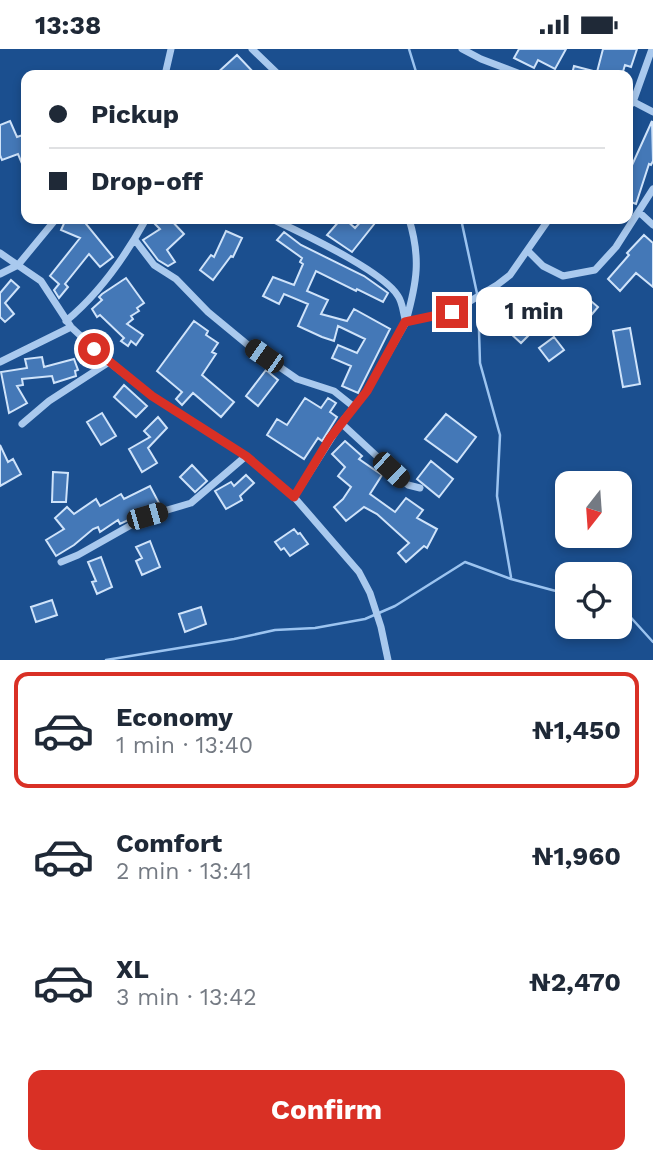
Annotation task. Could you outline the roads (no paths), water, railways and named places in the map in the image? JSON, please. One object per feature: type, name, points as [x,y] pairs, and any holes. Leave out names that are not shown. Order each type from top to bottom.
[{"type":"street","points":[[166,70],[171,49]]},
{"type":"street","points":[[251,49],[274,70]]},
{"type":"street","points":[[463,49],[510,70]]},
{"type":"street","points":[[633,96],[652,49]]},
{"type":"street","points":[[633,104],[653,112]]},
{"type":"street","points":[[633,220],[653,188]]},
{"type":"street","points":[[633,212],[653,225]]},
{"type":"street","points":[[0,274],[18,265],[52,224]]},
{"type":"street","points":[[0,362],[69,324],[98,291],[143,224]]},
{"type":"street","points":[[283,224],[364,267],[386,283],[399,296],[405,322]]},
{"type":"street","points":[[294,497],[341,423],[367,391],[405,322],[415,289],[416,244],[410,224]]},
{"type":"street","points":[[405,322],[452,312],[510,275],[546,224]]},
{"type":"street","points":[[528,251],[543,266],[563,276],[595,270],[608,258],[631,224]]},
{"type":"street","points":[[135,240],[154,265],[176,279],[208,312],[248,345],[297,379],[334,391],[354,407]]},
{"type":"street","points":[[0,253],[48,289],[69,324],[109,362],[168,407],[246,456],[294,497],[359,572],[374,604],[388,660]]},
{"type":"street","points":[[22,424],[49,401],[109,362]]},
{"type":"street","points":[[341,423],[408,485],[420,488]]},
{"type":"street","points":[[61,562],[147,516],[191,503],[246,456]]},
{"type":"waterway","points":[[409,49],[415,70]]},
{"type":"waterway","points":[[462,224],[478,298],[480,363],[500,435],[497,496],[511,577]]},
{"type":"waterway","points":[[106,660],[275,630],[315,628],[365,619],[395,606],[465,562],[511,579],[555,591]]},
{"type":"waterway","points":[[632,619],[653,642]]}]
